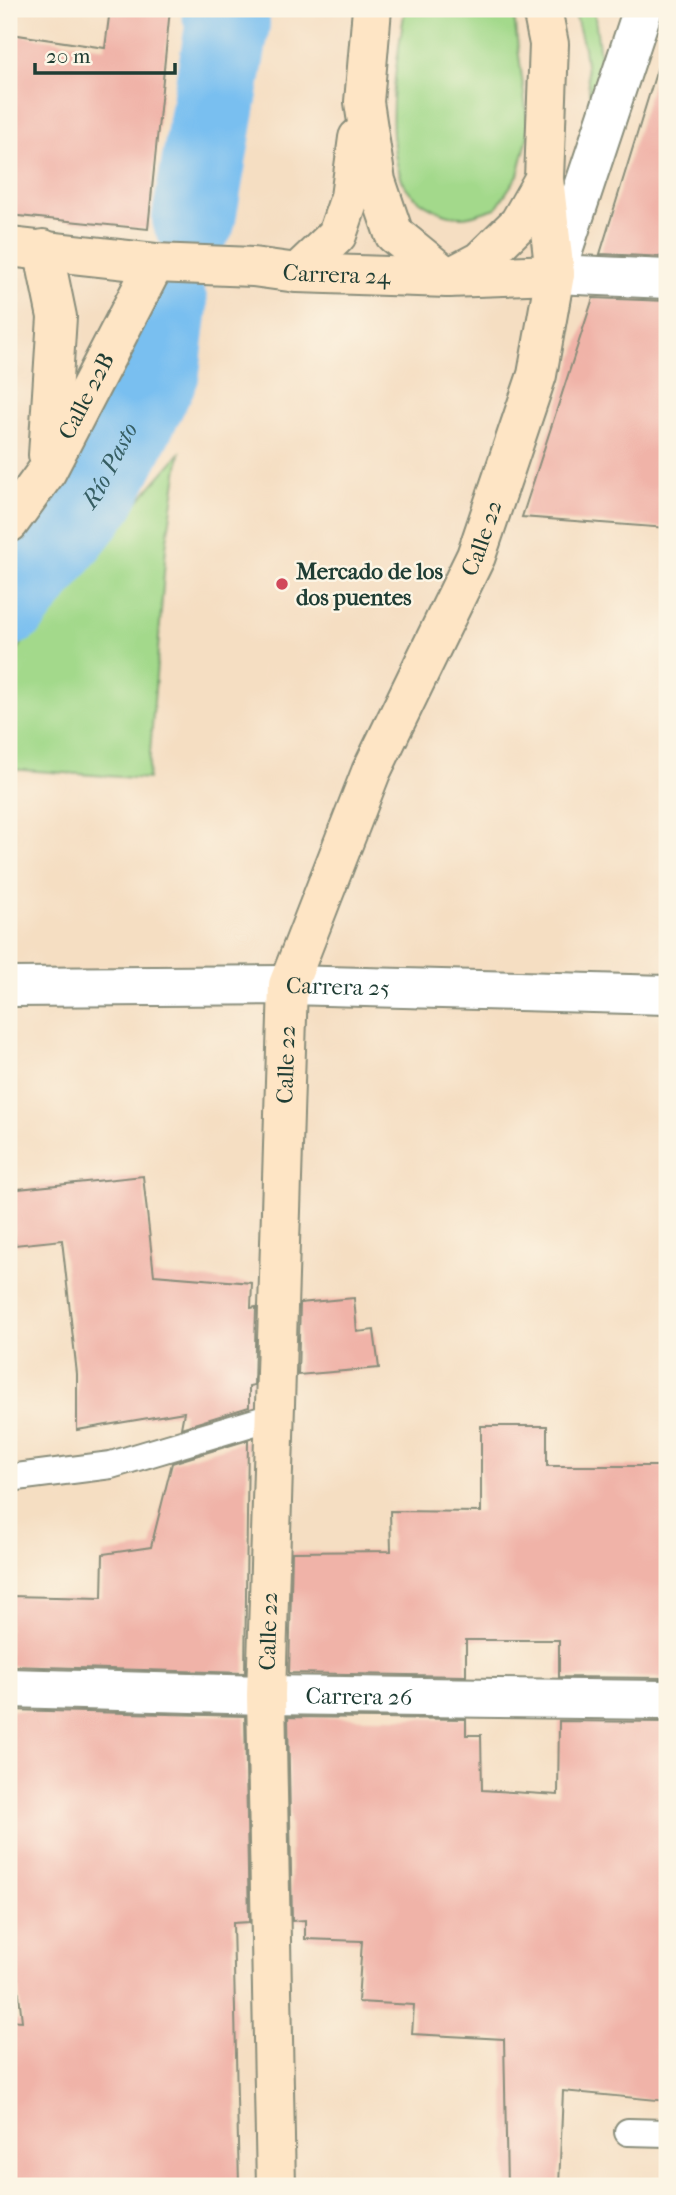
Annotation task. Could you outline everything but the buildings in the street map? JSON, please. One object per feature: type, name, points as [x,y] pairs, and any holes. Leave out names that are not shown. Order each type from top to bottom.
[{"type":"main road","points":[[297,273],[337,235],[350,197],[364,102],[372,9]]},
{"type":"main road","points":[[542,9],[549,44],[544,179],[555,274]]},
{"type":"main road","points":[[364,102],[376,181],[394,234],[448,278],[480,261],[519,223],[544,179]]},
{"type":"main road","points":[[26,248],[57,317],[47,471]]},
{"type":"main road","name":"Carrera 24","points":[[26,248],[162,263],[253,267],[297,273],[448,278],[555,274]]},
{"type":"main road","name":"Calle 22B","points":[[9,523],[47,471],[162,263]]},
{"type":"main road","name":"Calle 22","points":[[276,2186],[266,1695],[288,985],[371,772],[476,556],[537,375],[555,274]]},
{"type":"street","name":"Calle 22","points":[[555,274],[643,9]]},
{"type":"street","name":"Carrera 24","points":[[555,274],[667,279]]},
{"type":"street","name":"Carrera 25","points":[[9,987],[288,985],[667,995]]},
{"type":"street","name":"Carrera 26","points":[[9,1688],[266,1695],[667,1700]]},
{"type":"lane","points":[[9,1478],[111,1465],[275,1416]]},
{"type":"lane","points":[[628,2132],[667,2133]]},
{"type":"green space","points":[[405,9],[513,9],[529,132],[518,175],[496,208],[468,216],[451,215],[418,200],[402,180],[396,161],[392,118]]},
{"type":"green space","points":[[574,9],[594,9],[603,80],[591,106],[584,48]]},
{"type":"green space","points":[[180,453],[166,547],[148,779],[9,769],[9,662],[55,597]]},
{"type":"waterway","name":"Río Pasto","points":[[194,218],[228,23],[223,9]]},
{"type":"waterway","name":"Río Pasto","points":[[9,604],[95,495],[158,371],[166,305]]},
{"type":"place","name":"Mercado de los dos puentes","points":[[282,584]]}]
